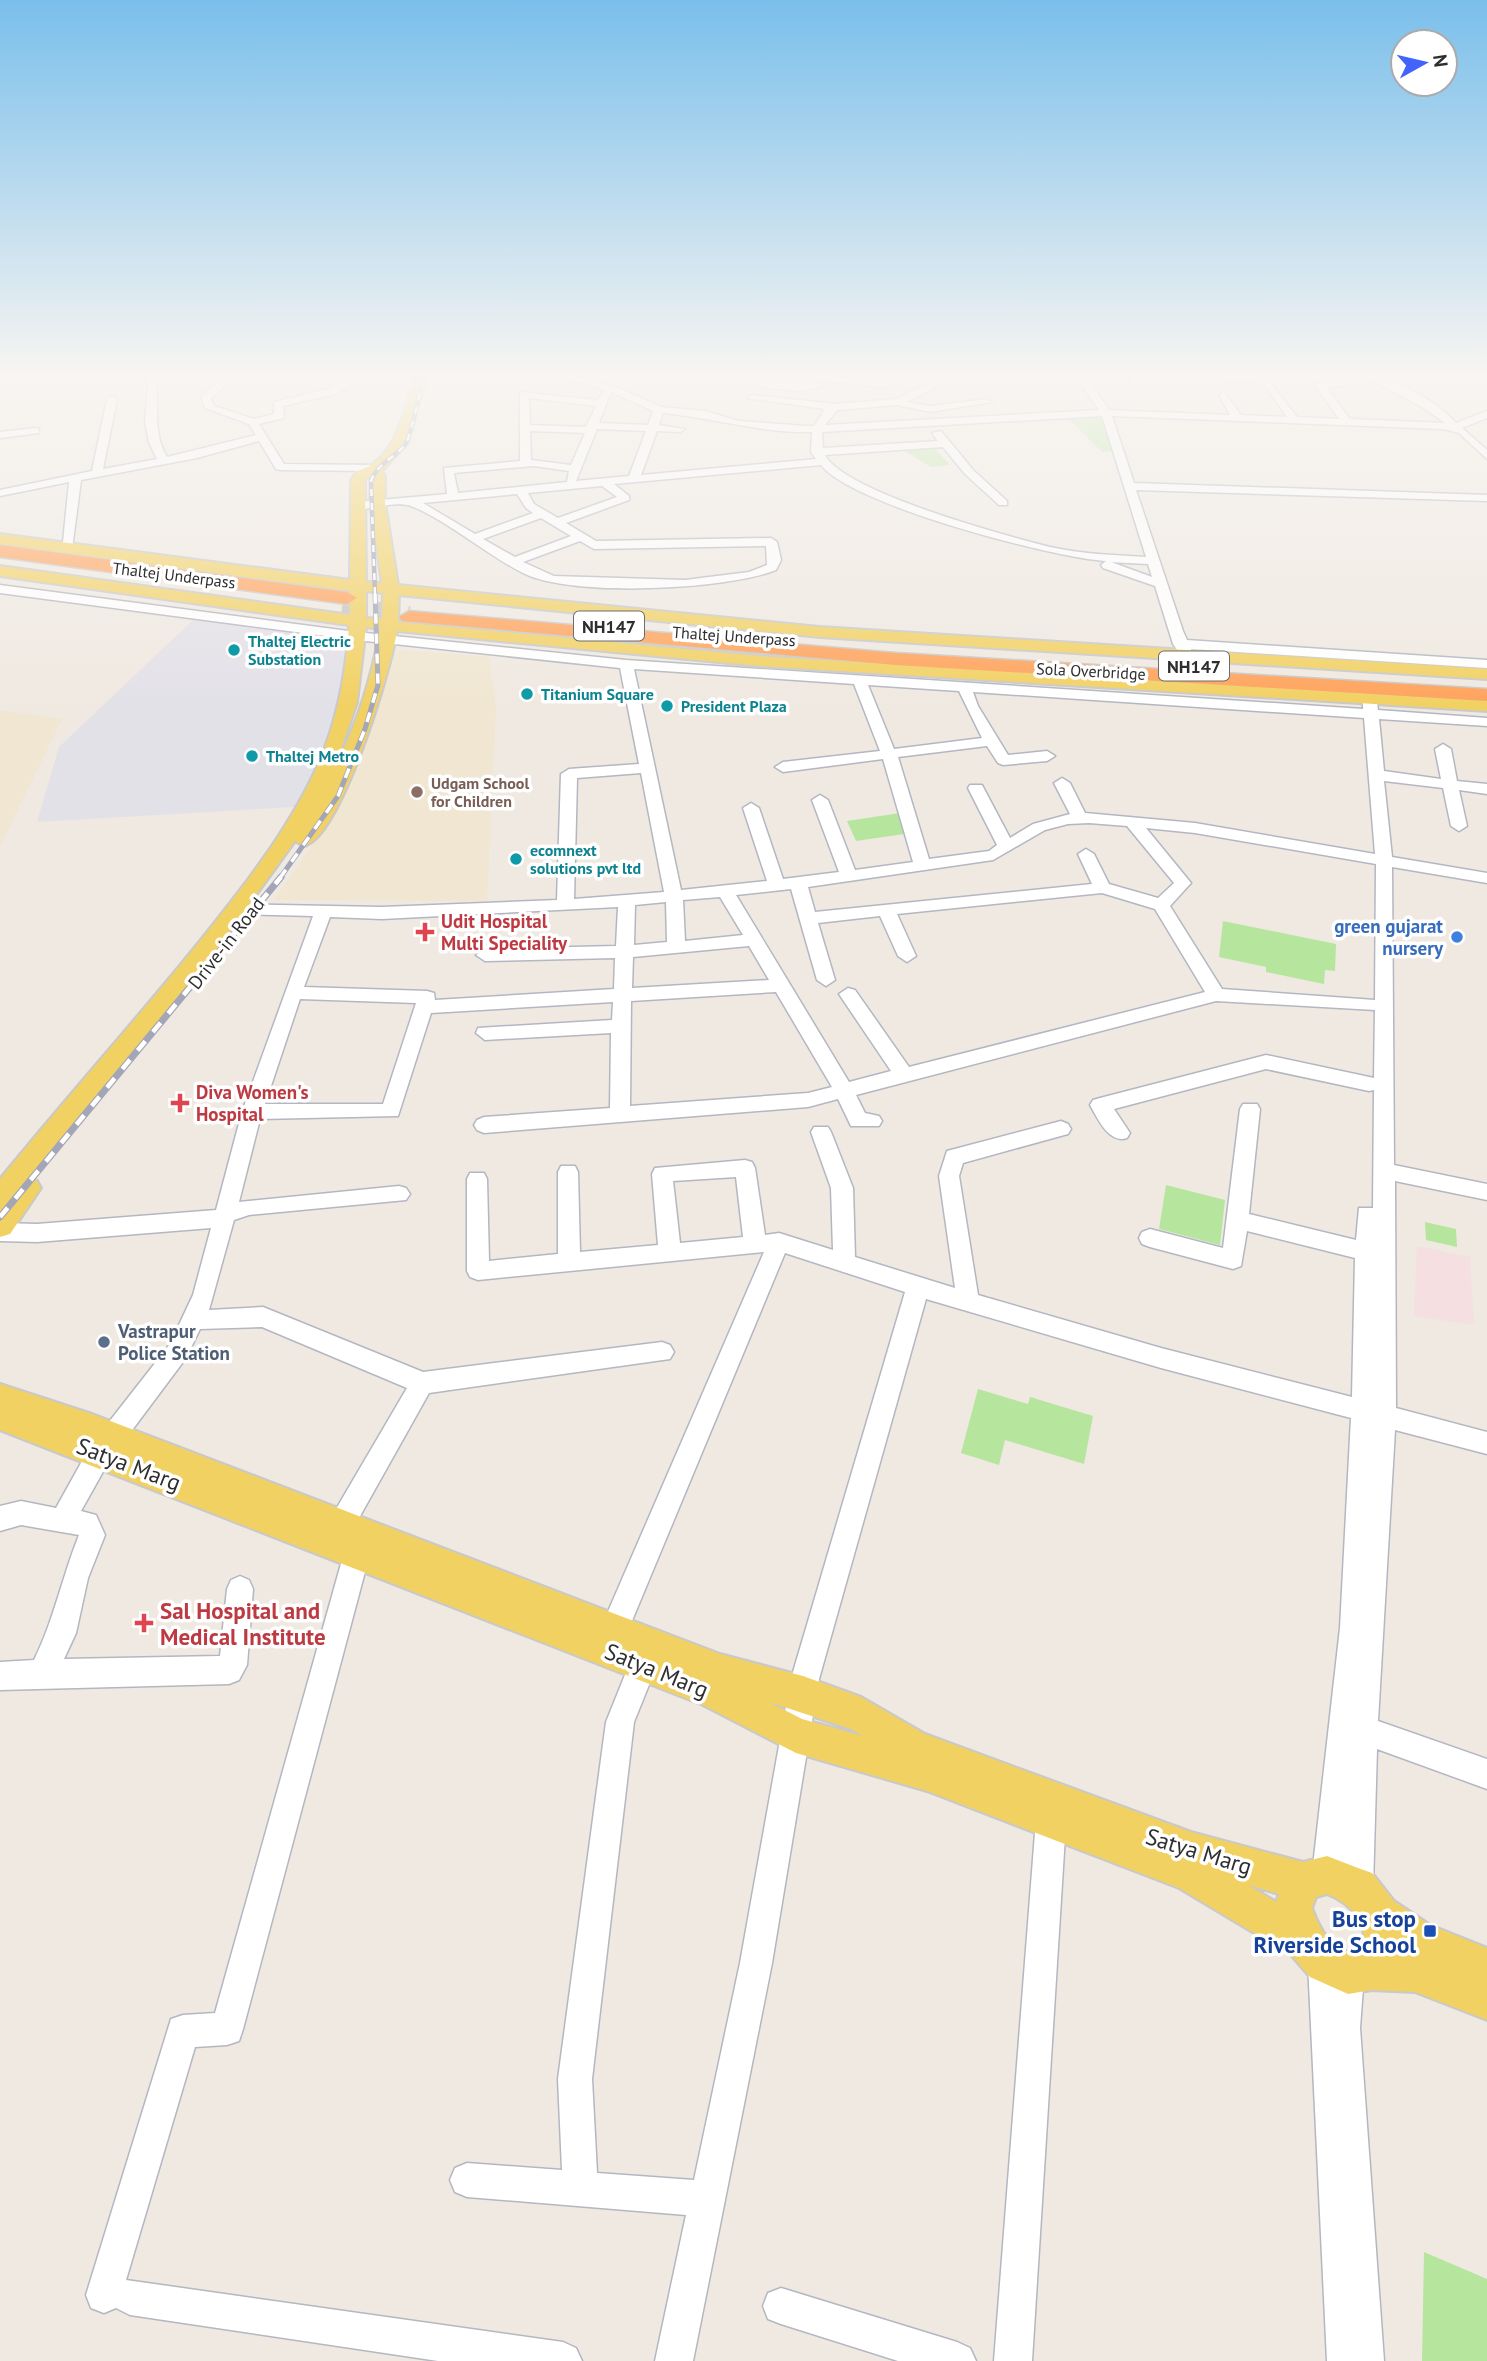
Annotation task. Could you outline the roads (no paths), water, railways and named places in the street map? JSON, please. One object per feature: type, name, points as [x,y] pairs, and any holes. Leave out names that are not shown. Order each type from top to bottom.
[{"type":"highway","name":"Thaltej Underpass","points":[[0,551],[350,597]]},
{"type":"highway","name":"Thaltej Underpass","points":[[0,560],[350,597]]},
{"type":"highway","name":"Thaltej Underpass","points":[[400,622],[847,645]]},
{"type":"highway","name":"Thaltej Underpass","points":[[400,622],[821,653],[839,660],[899,659]]},
{"type":"highway","points":[[847,645],[959,642]]},
{"type":"highway","name":"Sola Overbridge","points":[[847,645],[899,659],[1487,695]]},
{"type":"highway","name":"Sola Overbridge","points":[[899,659],[1487,685]]},
{"type":"main road","name":"Drive-in Road","points":[[0,1198],[244,909],[295,826],[330,756],[348,702],[357,629],[350,597],[358,485]]},
{"type":"main road","name":"Drive-in Road","points":[[0,1226],[336,791],[400,622],[391,591],[378,485]]},
{"type":"main road","points":[[0,539],[350,597],[391,591],[629,615],[959,642],[1184,650],[1487,674]]},
{"type":"main road","points":[[0,571],[357,629],[400,622],[628,651],[899,659],[1366,706],[1487,706]]},
{"type":"main road","name":"Satya Marg","points":[[4,1414],[106,1445],[349,1539],[713,1692],[796,1735],[927,1773],[1191,1873],[1337,1962]]},
{"type":"main road","name":"Satya Marg","points":[[349,1539],[614,1630],[720,1671],[803,1694],[861,1715],[915,1748],[1191,1852],[1342,1890],[1417,1940],[1487,1968]]},
{"type":"main road","points":[[1337,1962],[1384,1946],[1342,1890],[1293,1908],[1337,1962],[1416,1972],[1487,2000]]},
{"type":"street","points":[[0,493],[35,485]]},
{"type":"street","points":[[66,548],[75,485]]},
{"type":"street","points":[[450,485],[453,497]]},
{"type":"street","points":[[358,506],[567,485]]},
{"type":"street","points":[[555,523],[625,498],[608,485]]},
{"type":"street","points":[[857,485],[884,499],[1048,550],[1082,556],[1154,561]]},
{"type":"street","points":[[985,485],[1003,503]]},
{"type":"street","points":[[1487,498],[1130,486],[1184,650],[1487,664]]},
{"type":"street","points":[[411,501],[513,562],[552,580],[626,563],[771,542],[775,560],[772,567],[752,575],[685,584],[626,563],[555,523],[530,506],[520,490]]},
{"type":"street","points":[[474,538],[541,514]]},
{"type":"street","points":[[513,562],[580,537]]},
{"type":"street","points":[[1082,556],[1161,584]]},
{"type":"street","points":[[0,589],[357,629]]},
{"type":"street","points":[[400,622],[626,664],[965,688],[1366,706],[1428,725],[1487,722]]},
{"type":"street","points":[[626,664],[650,768],[662,848],[674,896],[676,947]]},
{"type":"street","points":[[860,681],[889,754],[923,866]]},
{"type":"street","points":[[965,688],[971,706],[1005,762],[1047,756]]},
{"type":"street","points":[[1342,1890],[1363,1730],[1382,1170],[1377,775],[1366,706]]},
{"type":"street","points":[[1342,1890],[1341,1789],[1362,1502],[1374,1413],[1367,1252],[1371,1005],[1377,861],[1366,706]]},
{"type":"street","points":[[783,768],[992,741]]},
{"type":"street","points":[[1443,748],[1459,826]]},
{"type":"street","points":[[565,905],[569,774],[650,768]]},
{"type":"street","points":[[1377,775],[1487,789]]},
{"type":"street","points":[[1062,783],[1080,819]]},
{"type":"street","points":[[976,788],[1006,846]]},
{"type":"street","points":[[820,800],[849,876]]},
{"type":"street","points":[[751,808],[776,883]]},
{"type":"street","points":[[244,909],[382,913],[565,905],[726,892],[993,855],[1039,827],[1080,819],[1195,828],[1487,878]]},
{"type":"street","points":[[1131,821],[1183,883],[1161,905]]},
{"type":"street","points":[[1086,854],[1102,888]]},
{"type":"street","points":[[798,882],[825,980]]},
{"type":"street","points":[[807,918],[1102,888],[1161,905],[1216,995]]},
{"type":"street","points":[[726,892],[844,1090],[858,1121],[872,1121]]},
{"type":"street","points":[[620,1114],[627,901]]},
{"type":"street","points":[[886,910],[907,956]]},
{"type":"street","points":[[62,1521],[106,1445],[178,1351],[204,1294],[252,1112],[323,912]]},
{"type":"street","points":[[485,956],[625,952],[754,940]]},
{"type":"street","points":[[424,1007],[781,985]]},
{"type":"street","points":[[252,1112],[391,1111],[427,997],[293,993]]},
{"type":"street","points":[[848,994],[904,1075]]},
{"type":"street","points":[[484,1125],[808,1100],[1216,995],[1371,1005]]},
{"type":"street","points":[[485,1033],[621,1026]]},
{"type":"street","points":[[1120,1133],[1100,1105],[1266,1062],[1370,1084]]},
{"type":"street","points":[[1150,1238],[1233,1260],[1250,1109]]},
{"type":"street","points":[[968,1301],[950,1176],[954,1157],[1061,1129]]},
{"type":"street","points":[[821,1132],[842,1188],[844,1263]]},
{"type":"street","points":[[614,1630],[767,1243],[745,1168],[662,1174],[670,1252]]},
{"type":"street","points":[[1382,1170],[1487,1192]]},
{"type":"street","points":[[568,1172],[569,1262]]},
{"type":"street","points":[[477,1179],[478,1271],[767,1243],[844,1263],[1161,1358],[1487,1443]]},
{"type":"street","points":[[0,1232],[37,1233],[224,1215],[249,1206],[399,1194]]},
{"type":"street","points":[[1238,1220],[1367,1252]]},
{"type":"street","points":[[674,2361],[756,1963],[803,1694],[854,1500],[918,1287]]},
{"type":"street","points":[[191,1320],[263,1317],[422,1384],[662,1352]]},
{"type":"street","points":[[422,1384],[349,1539],[227,2029],[183,2031],[117,2296],[563,2361]]},
{"type":"street","points":[[0,1519],[6,1514],[16,1513],[87,1524],[92,1535],[75,1578],[62,1633],[42,1673]]},
{"type":"street","points":[[0,1676],[229,1670],[233,1665],[240,1588]]},
{"type":"street","points":[[580,2189],[575,2079],[620,1722],[643,1664]]},
{"type":"street","points":[[1363,1730],[1487,1774]]},
{"type":"street","points":[[1013,2361],[1026,2206],[1051,1820]]},
{"type":"street","points":[[1337,1962],[1346,2361]]},
{"type":"street","points":[[1337,1962],[1344,2028],[1365,2361]]},
{"type":"street","points":[[467,2180],[707,2199]]},
{"type":"street","points":[[781,2306],[957,2361]]},
{"type":"tunnel","points":[[342,608],[409,617]]},
{"type":"railway","points":[[371,485],[375,594]]},
{"type":"railway","points":[[280,878],[338,796],[365,729],[378,685],[375,593]]},
{"type":"railway","points":[[0,1217],[281,877]]},
{"type":"place","name":"Thaltej Electric Substation","points":[[234,650]]},
{"type":"place","name":"Titanium Square","points":[[527,694]]},
{"type":"place","name":"President Plaza","points":[[667,706]]},
{"type":"place","name":"Thaltej Metro","points":[[252,756]]},
{"type":"place","name":"Udgam School for Children","points":[[417,792]]},
{"type":"place","name":"ecomnext solutions pvt ltd","points":[[516,859]]},
{"type":"place","name":"Udit Hospital Multi Speciality","points":[[425,932]]},
{"type":"place","name":"green gujarat nursery","points":[[1457,937]]},
{"type":"place","name":"Diva Women's Hospital","points":[[180,1103]]},
{"type":"place","name":"Vastrapur Police Station","points":[[104,1342]]},
{"type":"place","name":"Sal Hospital and Medical Institute","points":[[144,1623]]},
{"type":"place","name":"Bus stop Riverside School","points":[[1430,1931]]}]
